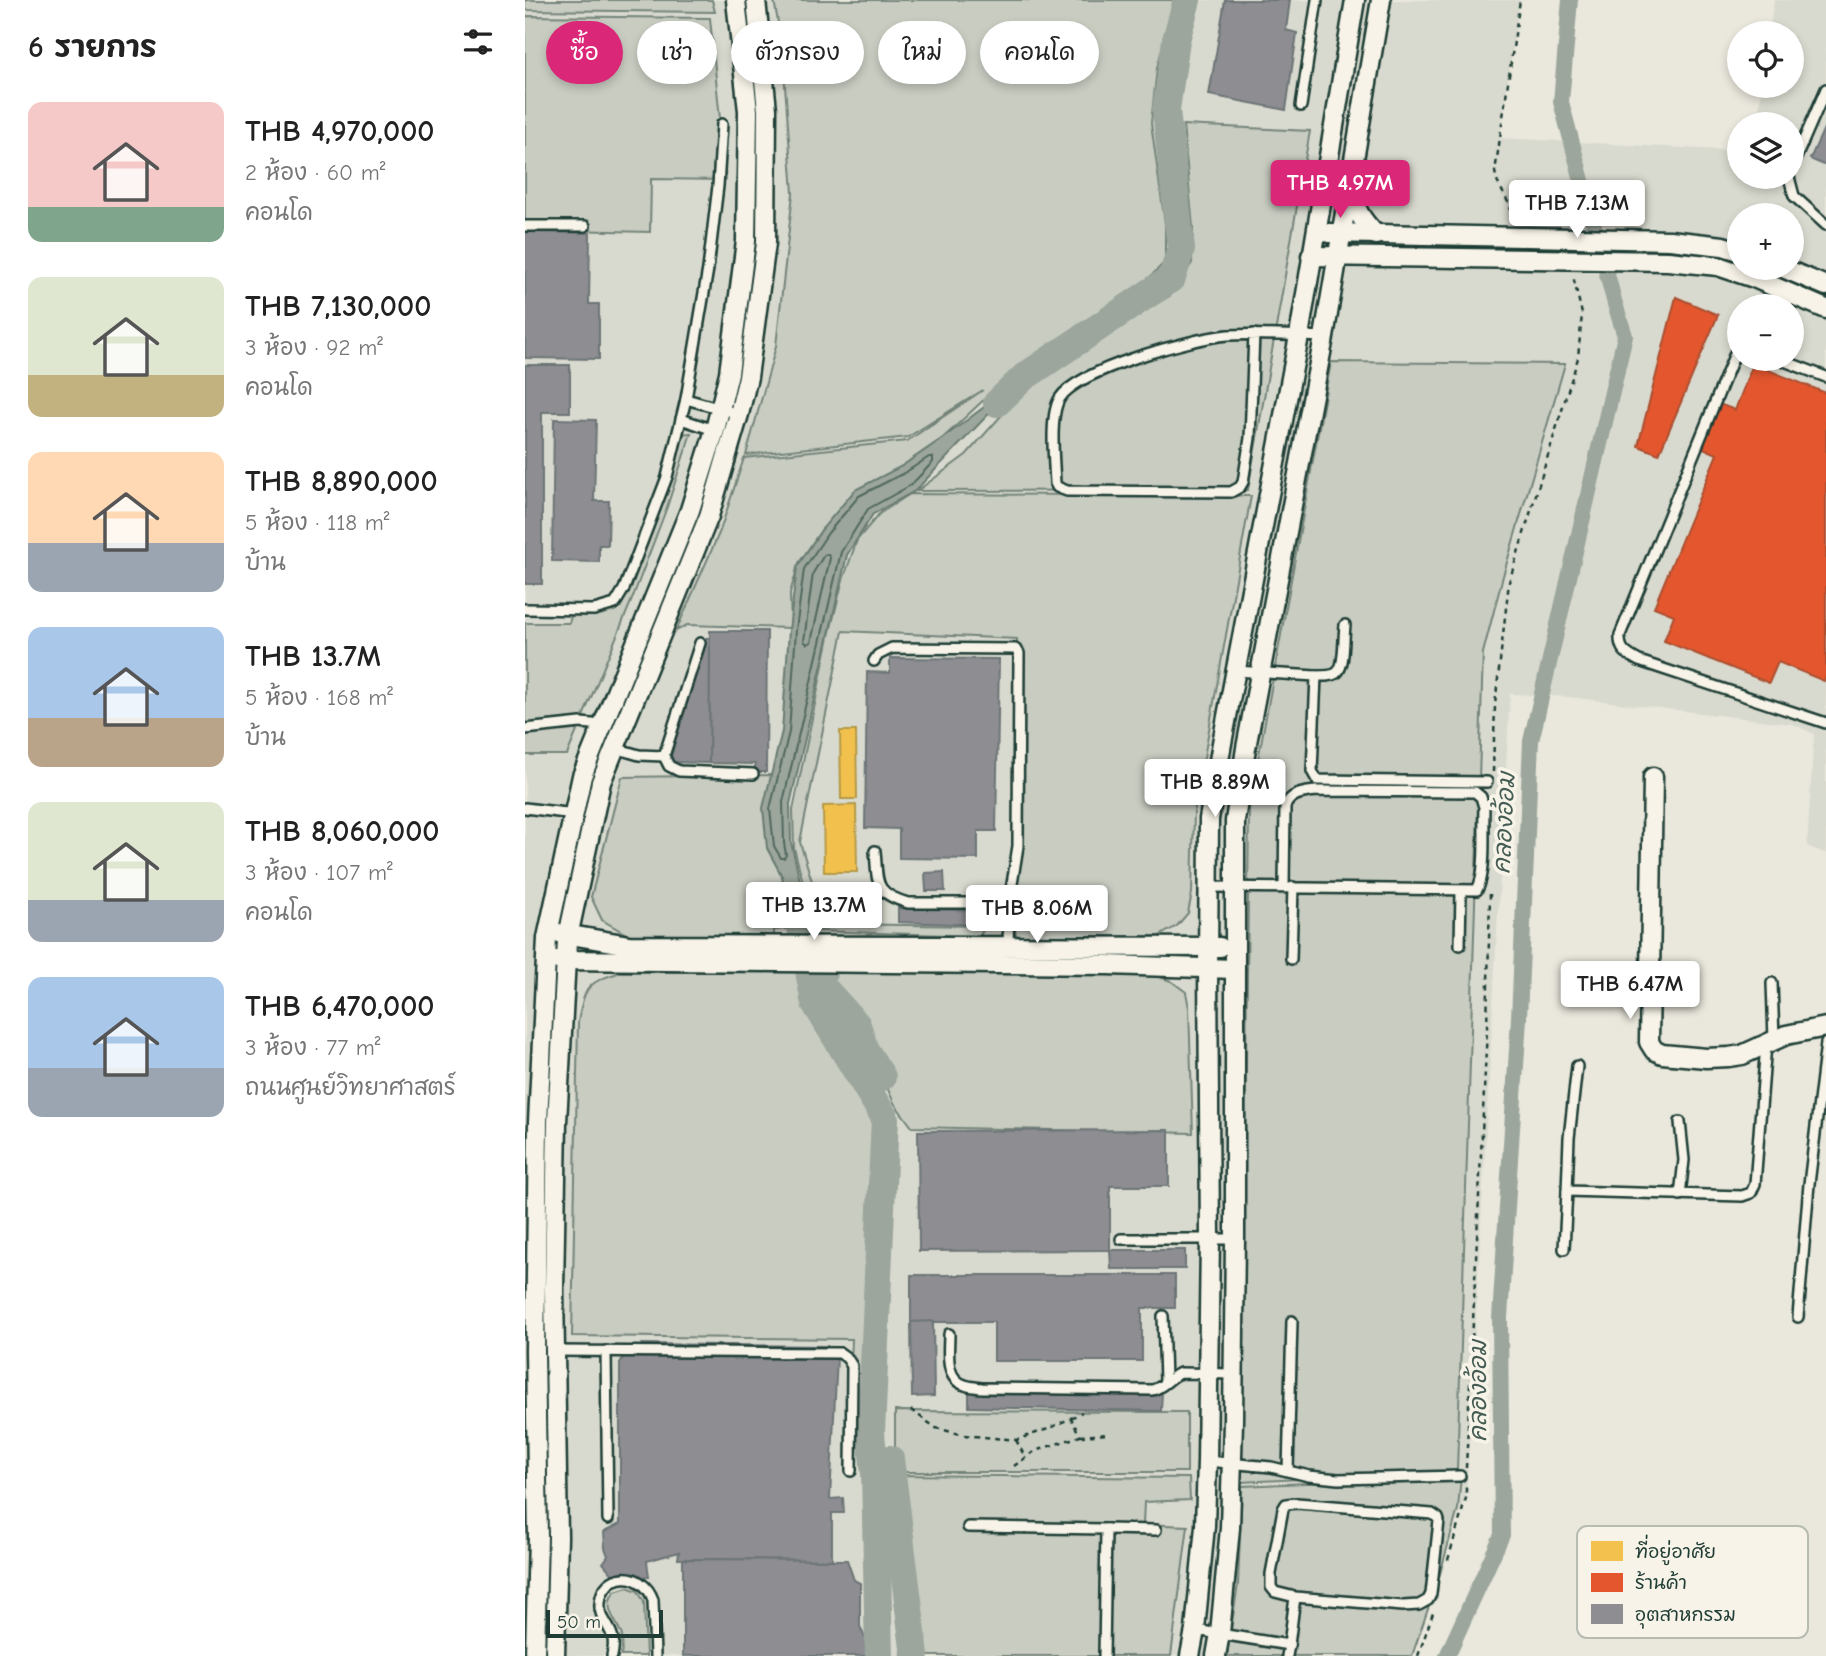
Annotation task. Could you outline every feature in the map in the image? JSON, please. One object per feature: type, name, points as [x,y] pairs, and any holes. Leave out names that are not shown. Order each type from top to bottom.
[{"type":"street","points":[[555,1656],[558,1537],[555,1352],[538,1291],[531,1113],[549,931],[582,776],[690,510],[715,430],[729,373],[746,241],[748,111],[736,0]]},
{"type":"street","points":[[532,1651],[538,1537],[531,1421],[538,1291],[557,1122],[568,934],[601,782],[709,516],[748,377],[766,243],[767,110],[757,0]]},
{"type":"street","points":[[1190,1656],[1205,1526],[1207,1461],[1210,1239],[1207,968],[1209,819],[1299,336],[1355,0]]},
{"type":"street","points":[[1216,1656],[1230,1528],[1234,1374],[1234,821],[1324,337],[1381,0]]},
{"type":"street","points":[[1349,182],[1361,219],[1376,234]]},
{"type":"street","points":[[1315,233],[1670,240],[1727,247]]},
{"type":"street","points":[[1331,291],[1350,265],[1376,255]]},
{"type":"street","points":[[1311,256],[1668,261],[1718,266],[1754,278],[1826,309]]},
{"type":"street","points":[[1804,277],[1826,286]]},
{"type":"street","points":[[1653,777],[1649,1042],[1654,1050],[1662,1054],[1729,1058],[1786,1035],[1826,1027]]},
{"type":"street","points":[[549,931],[629,945],[789,954]]},
{"type":"street","points":[[546,959],[789,954],[1008,955],[1234,947]]},
{"type":"street","points":[[1008,955],[1234,969]]},
{"type":"lane","points":[[1301,106],[1317,0]]},
{"type":"lane","points":[[1804,139],[1826,89]]},
{"type":"lane","points":[[525,609],[594,610],[615,604],[624,589],[667,477],[686,399],[708,269],[722,124]]},
{"type":"lane","points":[[1792,189],[1794,196],[1826,225]]},
{"type":"lane","points":[[525,226],[585,226]]},
{"type":"lane","points":[[1254,334],[1250,438],[1243,482],[1237,490],[1067,491],[1057,487],[1054,417],[1060,398],[1071,386],[1105,368],[1177,345],[1226,335],[1254,334],[1324,337]]},
{"type":"lane","points":[[1804,369],[1826,377]]},
{"type":"lane","points":[[1728,371],[1620,635],[1619,645],[1639,661],[1826,723]]},
{"type":"lane","points":[[686,399],[739,414]]},
{"type":"lane","points":[[681,419],[732,436]]},
{"type":"lane","points":[[1235,671],[1330,676],[1342,667],[1345,625]]},
{"type":"lane","points":[[700,643],[664,756],[669,766],[679,771],[753,774]]},
{"type":"lane","points":[[874,661],[878,655],[892,648],[1015,649],[1019,653],[1018,846],[1009,903],[1008,955]]},
{"type":"lane","points":[[1316,676],[1312,771],[1317,780],[1487,782]]},
{"type":"lane","points":[[525,729],[581,723],[603,725]]},
{"type":"lane","points":[[615,748],[639,755],[664,756]]},
{"type":"lane","points":[[1209,887],[1234,886],[1289,887],[1461,891],[1477,890],[1483,872],[1484,807],[1481,797],[1475,792],[1316,791],[1296,794],[1289,799],[1285,806],[1289,887],[1291,959]]},
{"type":"lane","points":[[525,808],[574,814]]},
{"type":"lane","points":[[875,851],[879,884],[883,892],[892,899],[908,903],[1009,903]]},
{"type":"lane","points":[[1460,945],[1461,891]]},
{"type":"lane","points":[[1567,1191],[1742,1196],[1751,1193],[1755,1184],[1770,1041],[1772,983]]},
{"type":"lane","points":[[1798,1317],[1809,1184],[1826,1043]]},
{"type":"lane","points":[[1564,1249],[1569,1138],[1577,1066]]},
{"type":"lane","points":[[1680,1122],[1684,1160],[1680,1195]]},
{"type":"lane","points":[[1121,1239],[1235,1239]]},
{"type":"lane","points":[[1163,1316],[1165,1381]]},
{"type":"lane","points":[[1288,1471],[1292,1321]]},
{"type":"lane","points":[[949,1334],[950,1370],[955,1381],[982,1388],[1152,1390],[1160,1388],[1165,1381],[1180,1373],[1234,1374]]},
{"type":"lane","points":[[606,1351],[608,1519]]},
{"type":"lane","points":[[555,1352],[840,1353],[852,1366],[851,1471]]},
{"type":"lane","points":[[1207,1461],[1271,1467],[1338,1479],[1460,1476]]},
{"type":"lane","points":[[1286,1504],[1432,1514],[1438,1518],[1431,1594],[1428,1600],[1419,1605],[1295,1597],[1275,1592],[1271,1587],[1271,1574],[1286,1504]]},
{"type":"lane","points":[[968,1527],[1156,1530]]},
{"type":"lane","points":[[1104,1656],[1106,1530]]},
{"type":"lane","points":[[612,1656],[613,1638],[600,1609],[600,1600],[609,1584],[627,1578],[644,1585],[653,1600],[655,1656]]},
{"type":"lane","points":[[1287,1656],[1295,1597]]},
{"type":"lane","points":[[1195,1630],[1289,1645]]},
{"type":"path","points":[[1513,236],[1510,206],[1495,172],[1520,0]]},
{"type":"path","points":[[1493,772],[1495,705],[1509,582],[1578,358],[1582,314],[1570,259]]},
{"type":"path","points":[[1448,1562],[1466,1498],[1490,893]]},
{"type":"path","points":[[911,1410],[936,1428],[964,1435],[1016,1440],[1048,1429],[1082,1412]]},
{"type":"path","points":[[1071,1418],[1080,1436]]},
{"type":"path","points":[[1014,1466],[1035,1451],[1080,1436],[1108,1434]]},
{"type":"path","points":[[1016,1440],[1025,1458]]},
{"type":"path","points":[[1418,1656],[1433,1612]]},
{"type":"shaded area","points":[[525,0],[1520,0],[1500,138],[1727,150],[1727,189],[1804,189],[1804,112],[1759,112],[1760,98],[1804,98],[1804,21],[1771,21],[1774,0],[1826,0],[1826,854],[1807,846],[1814,734],[1793,724],[1568,697],[1510,694],[1466,1498],[1404,1656],[525,1656]]},
{"type":"shaded area","points":[[525,0],[712,0],[715,12],[525,10]]},
{"type":"shaded area","points":[[774,0],[1175,0],[1157,68],[1151,123],[1165,224],[1165,262],[1150,277],[1021,365],[943,438],[902,466],[822,529],[799,563],[790,593],[791,628],[687,625],[676,631],[720,531],[744,458],[907,441],[983,390],[908,437],[746,455],[776,346],[793,193],[785,84],[864,84],[864,21],[778,21]]},
{"type":"shaded area","points":[[525,16],[710,18],[710,21],[637,21],[637,84],[717,84],[726,180],[651,179],[650,232],[525,229]]},
{"type":"shaded area","points":[[1183,125],[1310,131],[1248,490],[917,491],[966,455],[1035,378],[1171,295],[1192,263],[1193,227]]},
{"type":"shaded area","points":[[1331,362],[1565,364],[1483,653],[1457,1471],[1241,1482],[1249,809]]},
{"type":"shaded area","points":[[691,433],[667,507],[631,602],[567,755],[525,755],[525,623],[569,623],[573,610],[612,604],[628,579],[680,434]]},
{"type":"shaded area","points":[[910,494],[1251,496],[1194,813],[1192,893],[1188,913],[1177,926],[1159,936],[1017,938],[1014,926],[1017,639],[843,631],[800,842],[825,924],[985,926],[980,936],[813,931],[794,848],[793,810],[829,636],[842,583],[857,540],[879,514]]},
{"type":"shaded area","points":[[771,775],[767,848],[782,876],[792,928],[774,930],[774,935],[628,935],[602,920],[591,897],[622,777]]},
{"type":"shaded area","points":[[621,972],[798,972],[802,988],[801,1000],[876,1115],[871,1424],[856,1433],[846,1474],[852,1339],[572,1336],[578,1022],[585,993],[589,988],[601,979]]},
{"type":"shaded area","points":[[825,972],[1151,974],[1171,981],[1186,992],[1189,1008],[1193,1133],[912,1127],[894,1103],[881,1074],[865,1050],[857,1025],[821,984]]},
{"type":"shaded area","points":[[895,1411],[1187,1412],[1187,1472],[895,1472]]},
{"type":"shaded area","points":[[896,1475],[1189,1478],[1190,1500],[1144,1502],[1143,1524],[1188,1526],[1171,1656],[918,1656]]},
{"type":"shaded area","points":[[1461,1476],[1458,1509],[1440,1574],[1412,1656],[1227,1656],[1238,1584],[1242,1486]]},
{"type":"shaded area","points":[[627,1587],[638,1591],[644,1602],[646,1656],[621,1656],[622,1636],[611,1612],[610,1602],[615,1591]]},
{"type":"water","points":[[1024,377],[915,491],[873,514],[847,555],[790,804],[791,842],[812,933],[790,933],[790,907],[782,876],[767,848],[763,808],[782,731],[789,630],[797,567],[822,529],[855,490],[902,466]]},
{"type":"building: ที่อยู่อาศัย","points":[[840,731],[856,731],[857,799],[841,799]]},
{"type":"building: ที่อยู่อาศัย","points":[[856,805],[857,872],[824,872],[823,806]]},
{"type":"building: ร้านค้า","points":[[1676,297],[1718,315],[1659,454],[1638,446]]},
{"type":"building: ร้านค้า","points":[[1750,371],[1771,371],[1826,393],[1824,681],[1778,662],[1769,683],[1664,641],[1674,615],[1654,607],[1717,454],[1701,447],[1719,404],[1735,410]]},
{"type":"building: อุตสาหกรรม","points":[[1225,0],[1290,0],[1286,30],[1297,33],[1286,110],[1209,95]]},
{"type":"building: อุตสาหกรรม","points":[[1826,124],[1826,166],[1810,159]]},
{"type":"building: อุตสาหกรรม","points":[[525,232],[590,233],[589,304],[599,304],[599,359],[525,358]]},
{"type":"building: อุตสาหกรรม","points":[[525,365],[570,365],[570,412],[542,412],[542,584],[525,584]]},
{"type":"building: อุตสาหกรรม","points":[[554,419],[596,420],[594,501],[609,501],[608,545],[599,545],[599,562],[552,561]]},
{"type":"building: อุตสาหกรรม","points":[[710,631],[767,631],[766,772],[755,772],[755,764],[709,763]]},
{"type":"building: อุตสาหกรรม","points":[[706,638],[710,638],[709,763],[670,762],[678,728]]},
{"type":"building: อุตสาหกรรม","points":[[890,658],[999,659],[996,831],[978,831],[978,859],[899,858],[899,829],[865,828],[867,672],[890,673]]},
{"type":"building: อุตสาหกรรม","points":[[944,872],[945,891],[926,891],[925,873]]},
{"type":"building: อุตสาหกรรม","points":[[898,908],[983,911],[983,925],[898,922]]},
{"type":"building: อุตสาหกรรม","points":[[1169,1130],[1169,1186],[1110,1186],[1110,1250],[919,1251],[918,1131]]},
{"type":"building: อุตสาหกรรม","points":[[1110,1250],[1185,1250],[1185,1269],[1111,1269]]},
{"type":"building: อุตสาหกรรม","points":[[911,1275],[1175,1275],[1175,1308],[1142,1308],[1142,1361],[994,1361],[994,1322],[911,1322]]},
{"type":"building: อุตสาหกรรม","points":[[933,1321],[934,1396],[912,1397],[911,1322]]},
{"type":"building: อุตสาหกรรม","points":[[642,1344],[827,1346],[827,1356],[837,1357],[830,1499],[843,1498],[844,1513],[832,1513],[832,1560],[678,1559],[679,1552],[647,1561],[649,1577],[614,1576],[603,1563],[608,1556],[604,1532],[620,1524],[620,1363],[627,1351],[641,1349]]},
{"type":"building: อุตสาหกรรม","points":[[969,1389],[1162,1393],[1161,1411],[969,1407]]},
{"type":"building: อุตสาหกรรม","points":[[683,1559],[847,1560],[854,1580],[860,1583],[860,1626],[872,1656],[683,1656]]},
{"type":"waterway","points":[[997,403],[1024,377],[1172,278],[1181,249],[1166,110],[1176,40],[1187,0]]},
{"type":"waterway","name":"คลองอ้อม","points":[[1447,1656],[1502,1535],[1500,1318],[1519,1018],[1531,741],[1625,336],[1561,102],[1570,0]]},
{"type":"waterway","points":[[795,896],[815,1003],[885,1118],[871,1433],[875,1474],[879,1656]]},
{"type":"waterway","points":[[822,973],[819,983],[857,1025],[865,1050],[882,1077]]},
{"type":"waterway","points":[[890,1459],[915,1656]]}]
